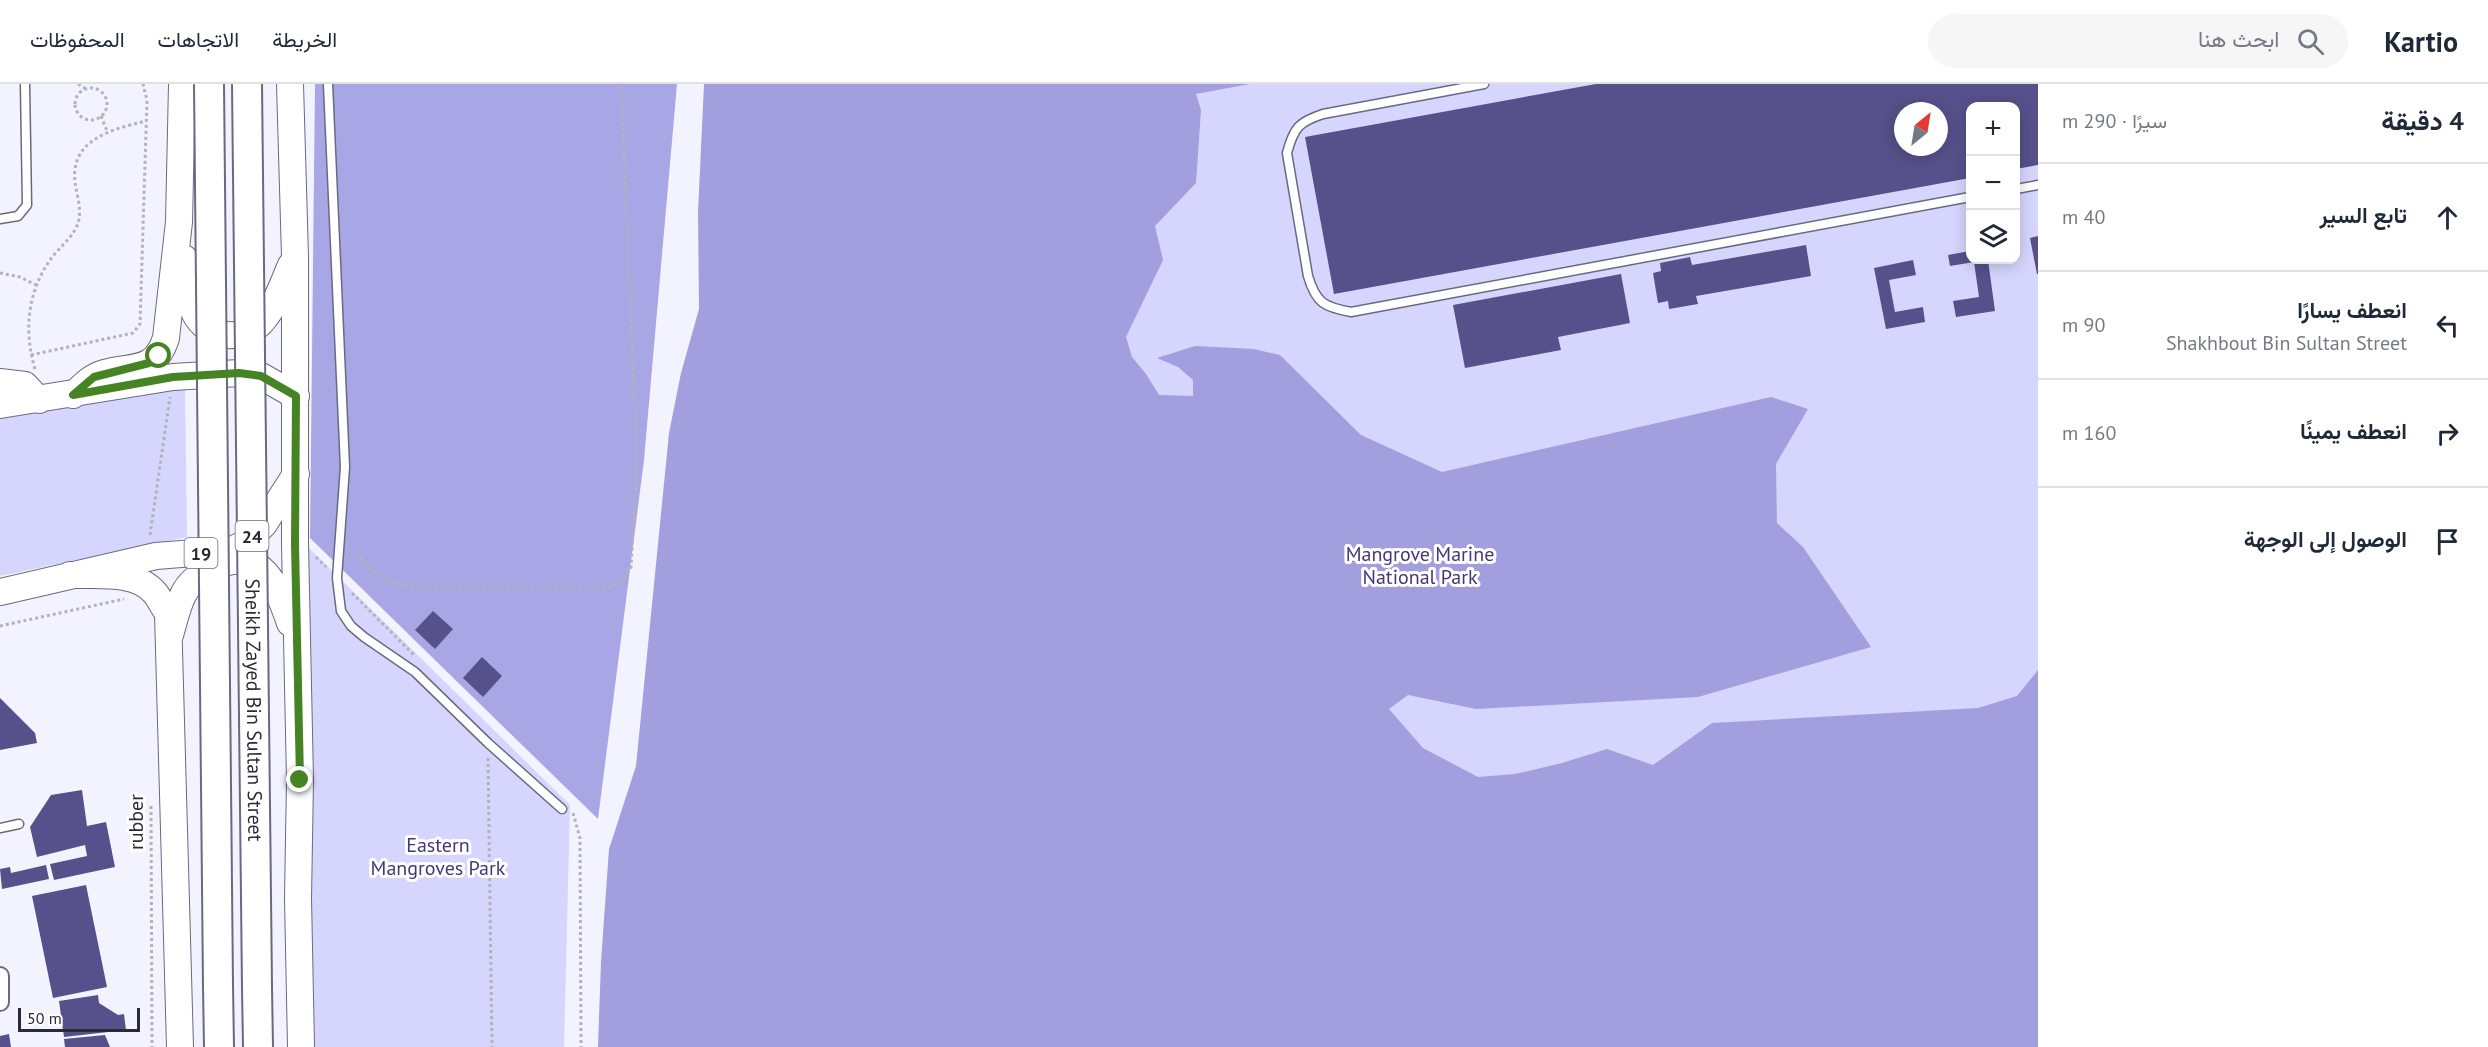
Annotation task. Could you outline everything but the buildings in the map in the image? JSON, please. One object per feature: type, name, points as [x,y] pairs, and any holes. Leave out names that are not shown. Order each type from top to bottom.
[{"type":"highway","name":"Sheikh Zayed Bin Sultan Street","points":[[209,84],[219,1047]]},
{"type":"highway","name":"Sheikh Zayed Bin Sultan Street","points":[[248,84],[258,1047]]},
{"type":"main road","points":[[73,395],[94,377],[149,363],[162,352],[166,338],[179,222],[182,84]]},
{"type":"main road","points":[[290,84],[295,257],[295,544],[301,1047]]},
{"type":"main road","points":[[179,222],[191,304],[197,318],[221,334],[242,335],[257,327],[276,302],[295,257]]},
{"type":"main road","points":[[0,405],[173,377],[250,374],[273,382],[296,396]]},
{"type":"main road","points":[[0,382],[25,385],[41,399]]},
{"type":"main road","name":"19","points":[[0,592],[156,556],[232,550],[244,544],[264,524],[296,474]]},
{"type":"main road","points":[[170,636],[183,593],[192,582],[215,567],[227,562],[239,561],[252,563],[263,569],[272,579],[283,602],[297,643]]},
{"type":"main road","points":[[70,575],[126,577],[154,592],[168,613],[180,1047]]},
{"type":"street","points":[[0,976],[0,1002]]},
{"type":"lane","points":[[0,219],[18,216],[27,205],[25,84]]},
{"type":"lane","points":[[328,84],[345,466],[338,578],[341,611],[351,626],[415,672],[488,743],[562,809]]},
{"type":"lane","points":[[1484,84],[1323,114],[1303,121],[1292,134],[1287,153],[1308,276],[1314,294],[1329,308],[1351,312],[1966,198]]},
{"type":"lane","points":[[2020,188],[2038,185]]},
{"type":"lane","points":[[0,828],[19,824]]},
{"type":"path","points":[[78,84],[86,89],[98,90],[103,94],[107,105],[101,116],[94,119],[86,119],[76,108],[79,93],[86,89]]},
{"type":"path","points":[[31,355],[133,333],[140,324],[147,100],[144,84]]},
{"type":"path","points":[[357,552],[377,575],[394,583],[411,586],[611,587],[621,581],[631,567],[637,461],[621,84]]},
{"type":"path","points":[[101,116],[107,131]]},
{"type":"path","points":[[41,399],[31,355],[30,309],[42,271],[78,223],[79,208],[74,173],[76,162],[89,145],[107,131],[146,121]]},
{"type":"path","points":[[0,273],[20,277],[36,285]]},
{"type":"path","points":[[150,535],[173,377]]},
{"type":"path","points":[[0,626],[133,598]]},
{"type":"path","points":[[488,743],[492,1047]]},
{"type":"path","name":"rubber","points":[[151,800],[152,1047]]},
{"type":"path","points":[[573,813],[580,838],[581,1047]]},
{"type":"green space","name":"Mangrove Marine National Park","points":[[876,84],[2038,84],[2038,1047],[802,1047]]},
{"type":"green space","points":[[185,388],[187,537],[0,576],[0,417]]},
{"type":"green space","name":"Eastern Mangroves Park","points":[[308,547],[570,805],[564,1047],[310,1047]]},
{"type":"shaded area","points":[[315,84],[677,84],[644,460],[598,819],[310,538]]},
{"type":"shaded area","name":"Mangrove Marine National Park","points":[[704,84],[1250,84],[1196,94],[1201,110],[1196,183],[1155,226],[1163,260],[1126,337],[1132,357],[1159,395],[1193,396],[1193,380],[1178,367],[1157,358],[1195,346],[1254,349],[1280,355],[1361,435],[1442,472],[1771,397],[1808,409],[1776,464],[1777,523],[1803,547],[1871,647],[1698,697],[1476,709],[1408,695],[1389,709],[1423,748],[1478,777],[1515,774],[1607,749],[1653,765],[1712,723],[1978,708],[2017,696],[2038,670],[2038,1047],[598,1047],[609,849],[636,766],[669,433],[681,373],[699,309],[698,212]]},
{"type":"route","points":[[159,356],[149,363],[134,368],[105,372],[94,377],[73,395],[173,377],[239,373],[261,376],[296,396],[295,544],[300,780]]}]
